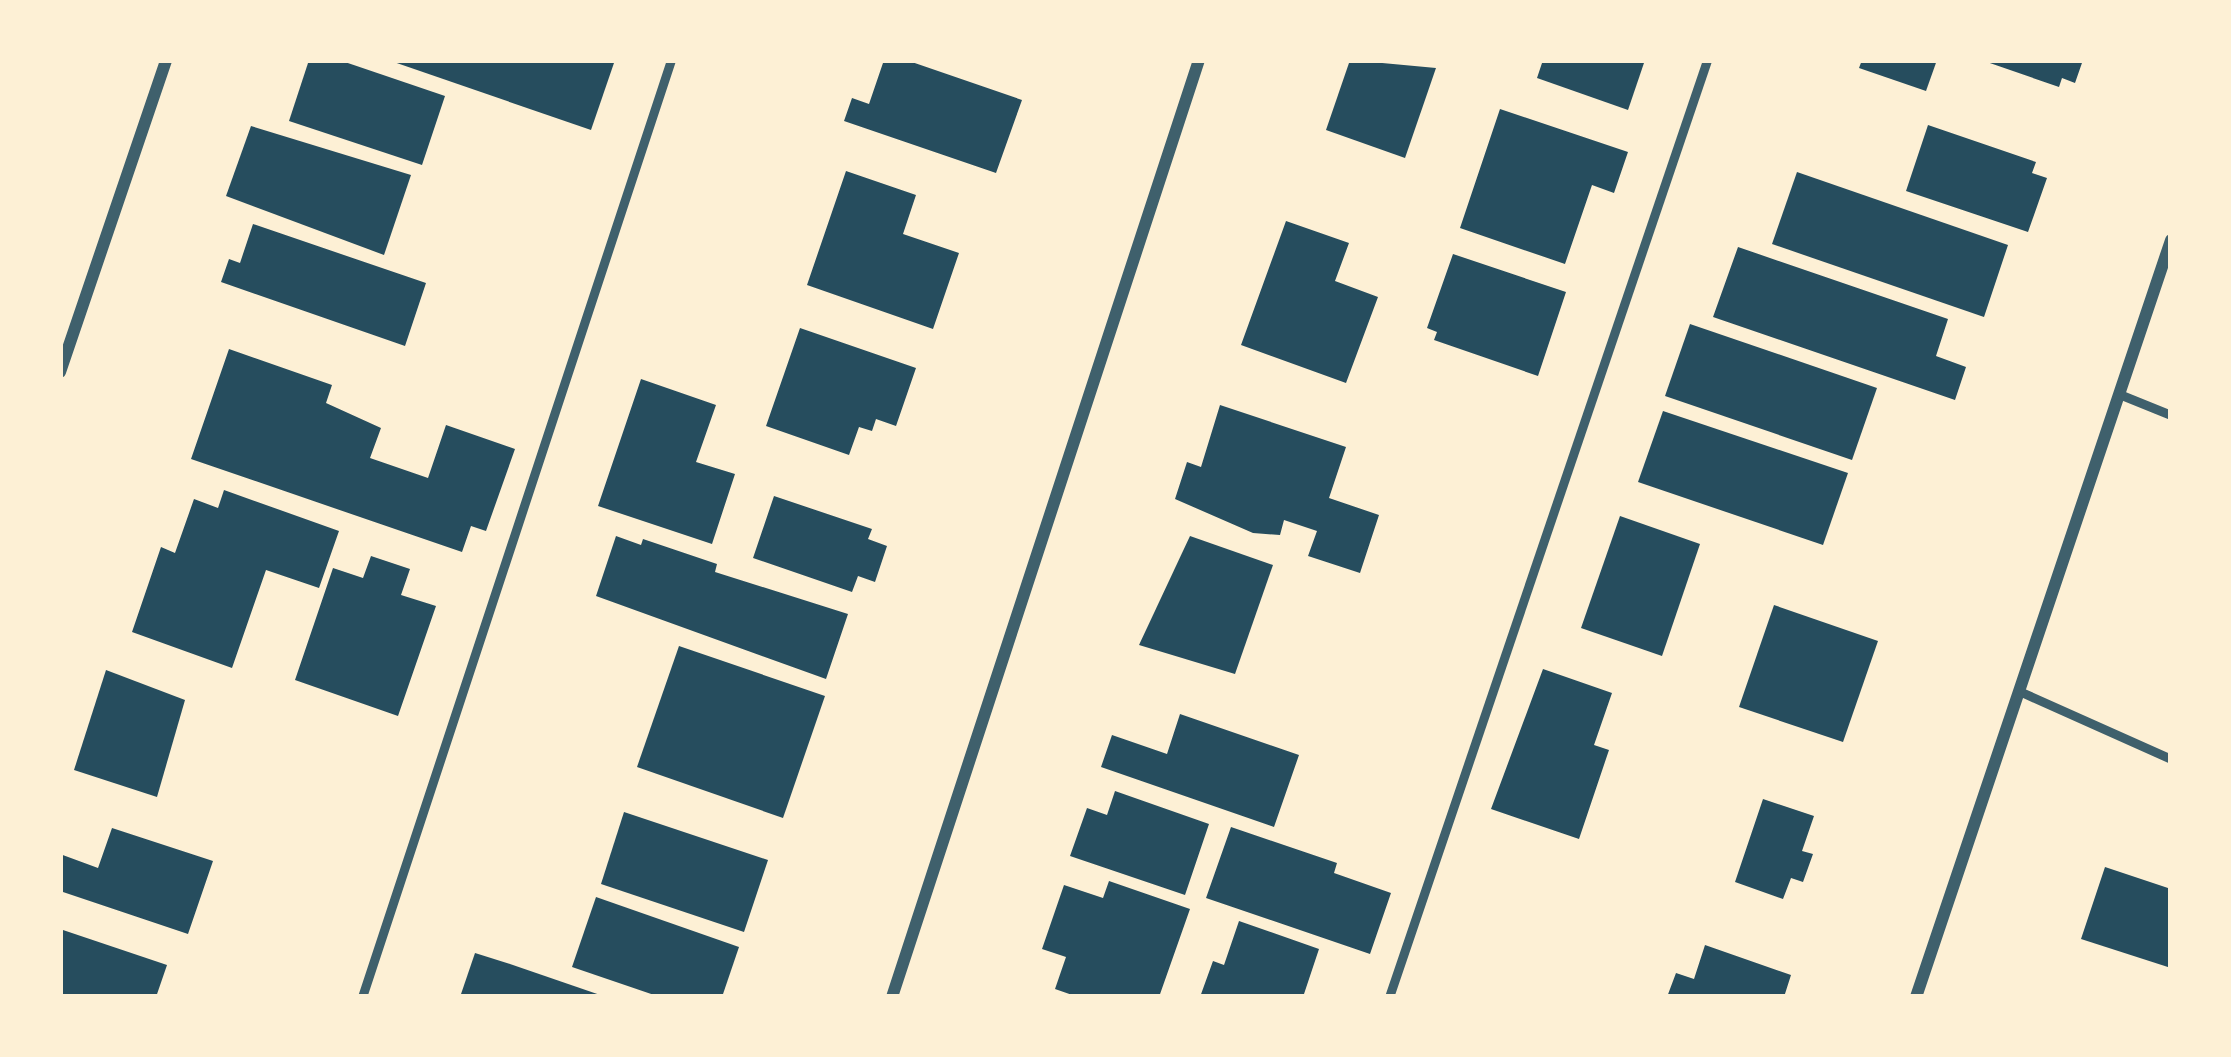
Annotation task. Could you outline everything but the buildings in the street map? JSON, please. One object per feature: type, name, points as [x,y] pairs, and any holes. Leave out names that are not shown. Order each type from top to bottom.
[{"type":"street","points":[[60,372],[166,60]]},
{"type":"street","points":[[892,997],[1198,60]]},
{"type":"street","points":[[1916,997],[2171,240]]},
{"type":"lane","points":[[362,997],[671,60]]},
{"type":"lane","points":[[1389,997],[1708,60]]},
{"type":"lane","points":[[2119,394],[2171,415]]},
{"type":"lane","points":[[2019,691],[2171,759]]}]
